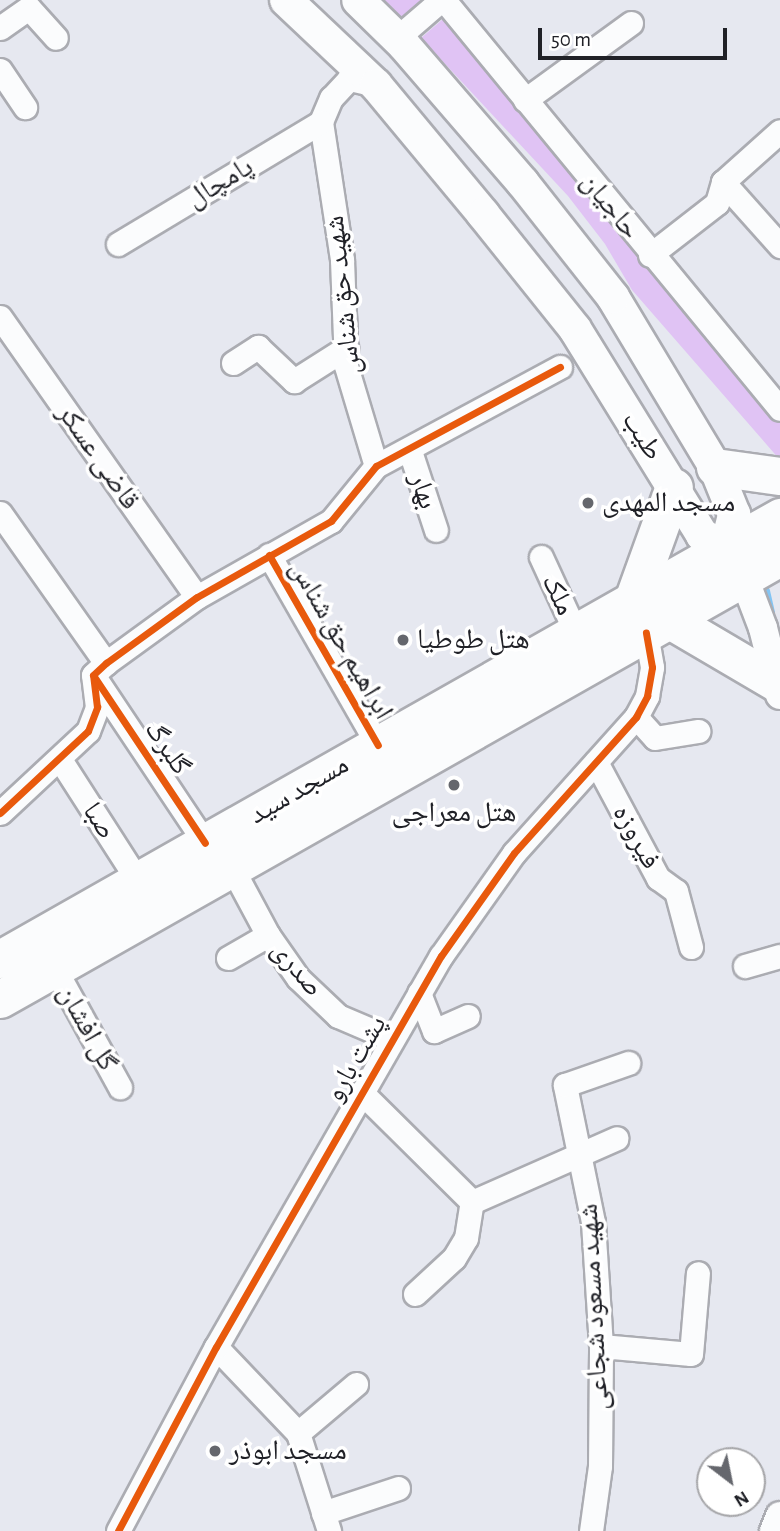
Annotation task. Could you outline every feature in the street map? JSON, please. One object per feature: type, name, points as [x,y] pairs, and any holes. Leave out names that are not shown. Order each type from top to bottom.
[{"type":"main road","name":"طیب","points":[[286,0],[358,74],[501,237],[575,329],[702,535],[735,563]]},
{"type":"main road","name":"طیب","points":[[358,0],[397,38],[542,208],[613,297],[715,467],[734,514],[735,563]]},
{"type":"main road","points":[[501,237],[542,208]]},
{"type":"main road","points":[[715,467],[780,476]]},
{"type":"main road","points":[[674,487],[650,618],[779,689]]},
{"type":"main road","name":"مسجد سید","points":[[0,999],[232,868],[650,618],[735,563],[780,517]]},
{"type":"main road","name":"مسجد سید","points":[[735,563],[780,557]]},
{"type":"main road","name":"مسجد سید","points":[[0,959],[576,633],[650,618]]},
{"type":"street","points":[[397,38],[443,0]]},
{"type":"street","name":"حاجیان","points":[[443,0],[650,255],[780,409]]},
{"type":"street","points":[[0,28],[29,8],[56,38]]},
{"type":"street","points":[[525,100],[631,23]]},
{"type":"street","points":[[0,70],[25,107]]},
{"type":"street","points":[[321,122],[331,98],[358,74]]},
{"type":"street","name":"پامچال","points":[[118,244],[321,122]]},
{"type":"street","name":"شهید حق شناس","points":[[321,122],[342,260],[346,366],[376,466]]},
{"type":"street","points":[[650,255],[717,203],[723,182],[780,131]]},
{"type":"street","points":[[723,182],[780,246]]},
{"type":"street","name":"قاضی عسکر","points":[[0,317],[197,597]]},
{"type":"street","points":[[233,363],[258,347],[294,381],[346,348]]},
{"type":"street","name":"ابراهیم حق شناس","points":[[99,669],[197,597],[331,521],[376,466],[410,451],[560,367]]},
{"type":"street","name":"بهار","points":[[410,451],[436,530]]},
{"type":"street","name":"گلبرگ","points":[[0,513],[205,843]]},
{"type":"street","name":"ابراهیم حق شناس","points":[[269,555],[377,745]]},
{"type":"street","name":"ملک","points":[[541,557],[576,633]]},
{"type":"street","points":[[735,563],[779,689]]},
{"type":"street","name":"پشت بارو","points":[[118,1531],[216,1347],[419,993],[514,853],[636,717],[648,696],[652,667],[650,618]]},
{"type":"street","points":[[0,813],[61,761],[88,731],[97,707],[99,669]]},
{"type":"street","points":[[636,717],[655,738],[698,731]]},
{"type":"street","name":"صبا","points":[[61,761],[138,881]]},
{"type":"street","name":"فیروزه","points":[[596,762],[658,878],[676,891],[691,947]]},
{"type":"street","name":"صدری","points":[[232,868],[268,935],[298,978],[338,1016],[391,1039]]},
{"type":"street","points":[[228,958],[268,935]]},
{"type":"street","points":[[746,966],[780,956]]},
{"type":"street","name":"گل افشان","points":[[55,969],[120,1087]]},
{"type":"street","points":[[419,993],[434,1031],[468,1016]]},
{"type":"street","name":"شهید مسعود شجاعی","points":[[591,1531],[600,1466],[601,1346],[593,1222],[565,1085],[628,1063]]},
{"type":"street","points":[[361,1092],[472,1202]]},
{"type":"street","points":[[472,1202],[617,1138]]},
{"type":"street","points":[[415,1294],[454,1258],[466,1238],[472,1202]]},
{"type":"street","points":[[601,1346],[691,1354],[698,1273]]},
{"type":"street","points":[[216,1347],[298,1433],[326,1522],[398,1488]]},
{"type":"street","points":[[298,1433],[356,1384]]},
{"type":"shaded area","points":[[381,0],[422,0],[397,23]]},
{"type":"shaded area","points":[[443,19],[758,404],[780,423],[780,460],[632,290],[605,244],[568,196],[421,38]]},
{"type":"waterway","points":[[766,591],[771,612]]},
{"type":"cycle path","points":[[0,813],[88,731],[97,707],[93,675],[106,663],[197,597],[331,521],[376,466],[560,367]]},
{"type":"cycle path","points":[[269,555],[378,745]]},
{"type":"cycle path","points":[[118,1531],[216,1347],[441,956],[514,853],[636,717],[647,696],[652,667],[646,633]]},
{"type":"cycle path","points":[[95,678],[205,843]]},
{"type":"place","name":"مسجد المهدی","points":[[588,503]]},
{"type":"place","name":"هتل طوطیا","points":[[403,640]]},
{"type":"place","name":"هتل معراجی","points":[[454,785]]},
{"type":"place","name":"مسجد ابوذر","points":[[215,1451]]}]
